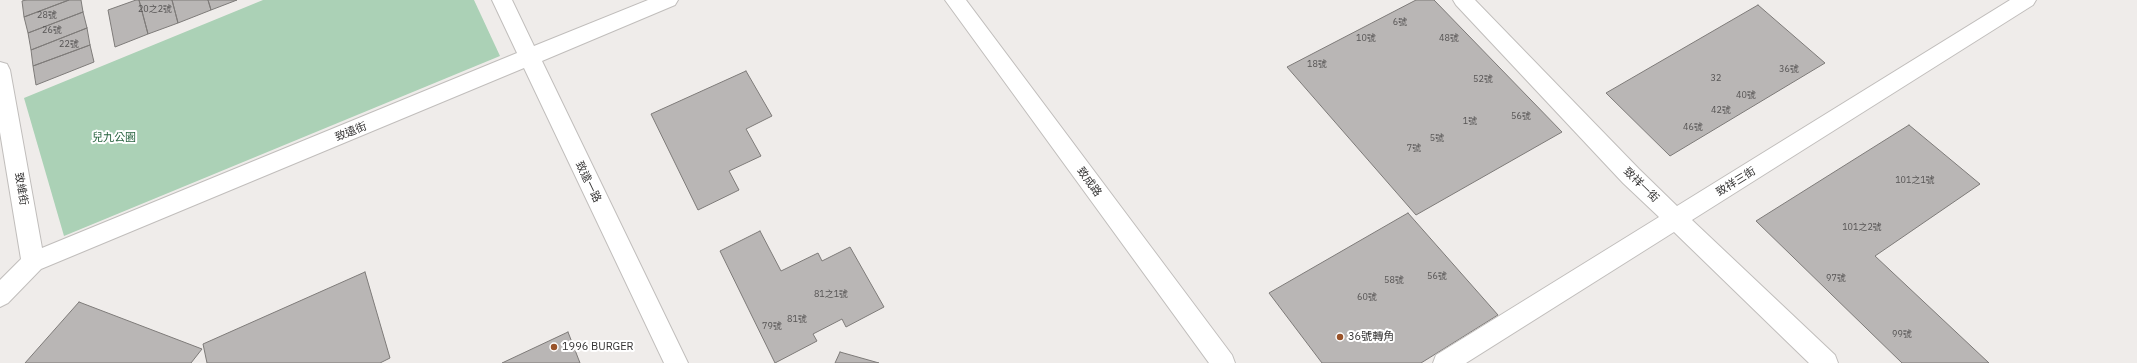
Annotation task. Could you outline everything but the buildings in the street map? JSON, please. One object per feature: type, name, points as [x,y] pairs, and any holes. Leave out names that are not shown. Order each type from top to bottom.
[{"type":"street","name":"致遠一路","points":[[502,0],[676,363]]},
{"type":"street","name":"致遠街","points":[[33,262],[668,0]]},
{"type":"street","name":"致成路","points":[[955,0],[1223,363]]},
{"type":"street","name":"致祥一街","points":[[1463,0],[1631,176],[1826,363]]},
{"type":"street","name":"致祥三街","points":[[1445,363],[2026,0]]},
{"type":"street","name":"致維街","points":[[0,70],[33,262]]},
{"type":"street","points":[[0,296],[33,262]]},
{"type":"green space","name":"兒九公園","points":[[263,0],[474,0],[500,56],[64,236],[24,98]]},
{"type":"place","name":"36號轉角","points":[[1340,337]]},
{"type":"place","name":"1996 BURGER","points":[[554,347]]}]
